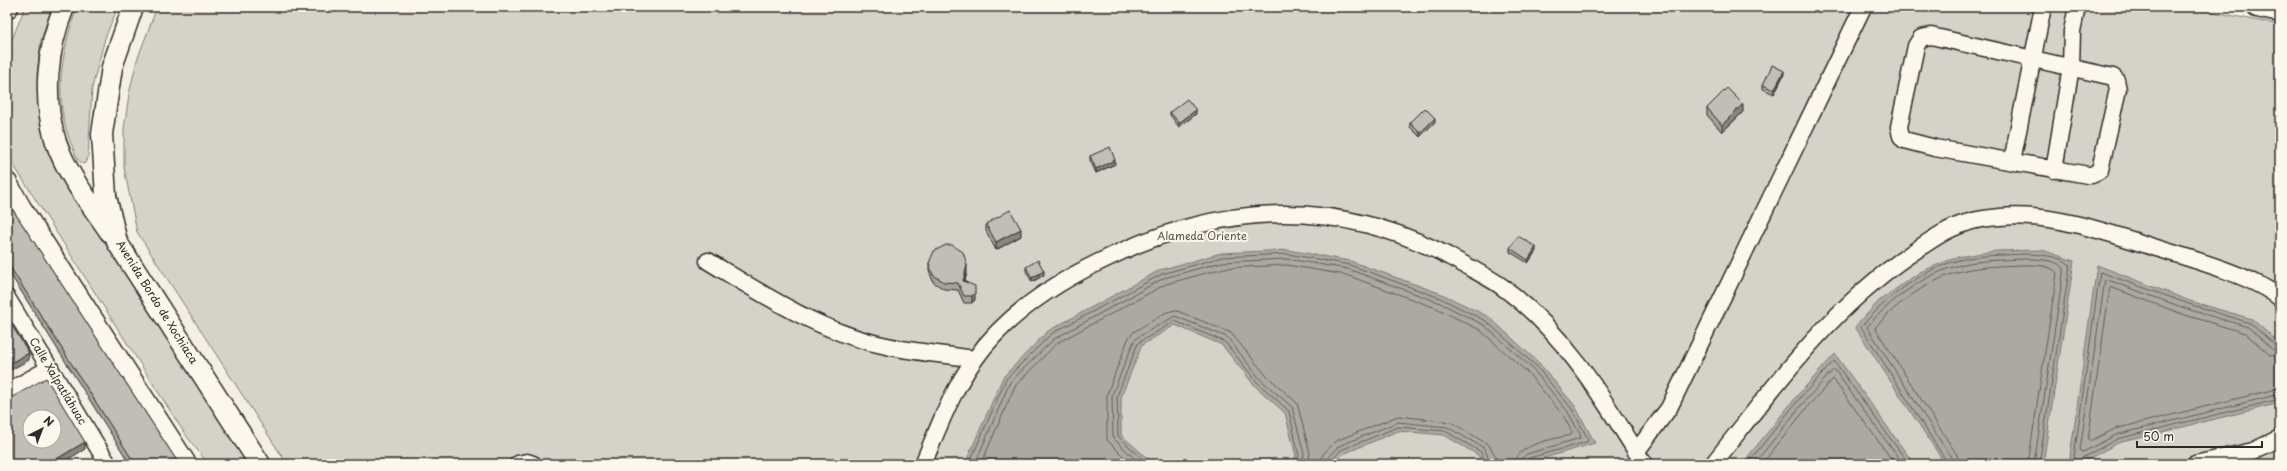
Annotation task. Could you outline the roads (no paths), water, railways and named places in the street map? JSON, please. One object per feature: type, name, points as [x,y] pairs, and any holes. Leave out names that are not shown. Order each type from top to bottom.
[{"type":"main road","points":[[64,7],[55,33],[49,60],[50,104],[56,142],[76,182],[117,242]]},
{"type":"main road","name":"Avenida Bordo de Xochiaca","points":[[133,7],[112,68],[102,134],[106,196],[117,242],[260,464]]},
{"type":"main road","points":[[2256,7],[2280,12]]},
{"type":"main road","points":[[7,183],[46,247],[186,464]]},
{"type":"street","points":[[924,464],[942,420],[975,359],[1013,316],[1064,279],[1126,248],[1178,229],[1226,218],[1262,214],[1295,213],[1347,219],[1396,232],[1436,248],[1502,286],[1548,327],[1596,387],[1640,458],[1669,408],[1863,7]]},
{"type":"street","points":[[2012,161],[2043,7]]},
{"type":"street","points":[[2054,170],[2071,67],[2072,31],[2078,7]]},
{"type":"street","points":[[1931,36],[2033,60],[2108,74],[2116,80],[2118,90],[2100,170],[2092,175],[2054,170],[2012,161],[1935,148],[1908,142],[1901,136],[1899,127],[1916,46],[1921,38],[1931,36]]},
{"type":"street","points":[[1713,464],[1781,377],[1823,328],[1856,297],[1901,261],[1936,237],[1966,222],[2001,217],[2043,217],[2138,242],[2230,272],[2273,292],[2280,298]]},
{"type":"street","points":[[708,261],[758,292],[832,330],[878,344],[975,359]]},
{"type":"street","name":"Calle Xalpatláhuac","points":[[7,298],[50,368],[102,462]]},
{"type":"street","points":[[7,392],[50,368]]},
{"type":"street","points":[[2195,464],[2253,451],[2280,438]]},
{"type":"street","points":[[518,464],[527,462],[533,464]]},
{"type":"water","points":[[1288,250],[1350,261],[1442,294],[1489,317],[1539,363],[1575,406],[1595,443],[1524,464],[1483,464],[1478,455],[1444,435],[1398,431],[1343,454],[1334,464],[1289,464],[1296,456],[1285,413],[1254,385],[1222,345],[1175,325],[1142,345],[1121,397],[1121,435],[1154,464],[965,464],[1003,377],[1048,331],[1160,270],[1221,253]]},
{"type":"water","points":[[2042,250],[2074,261],[2043,464],[1945,464],[1855,327],[1880,300],[1920,272],[1957,257],[1996,251]]},
{"type":"water","points":[[2097,265],[2190,301],[2252,319],[2280,344],[2280,403],[2118,443],[2079,464],[2069,464]]},
{"type":"water","points":[[1835,354],[1914,464],[1742,464],[1797,396]]},
{"type":"park label","name":"Alameda Oriente","points":[[1202,236]]}]
